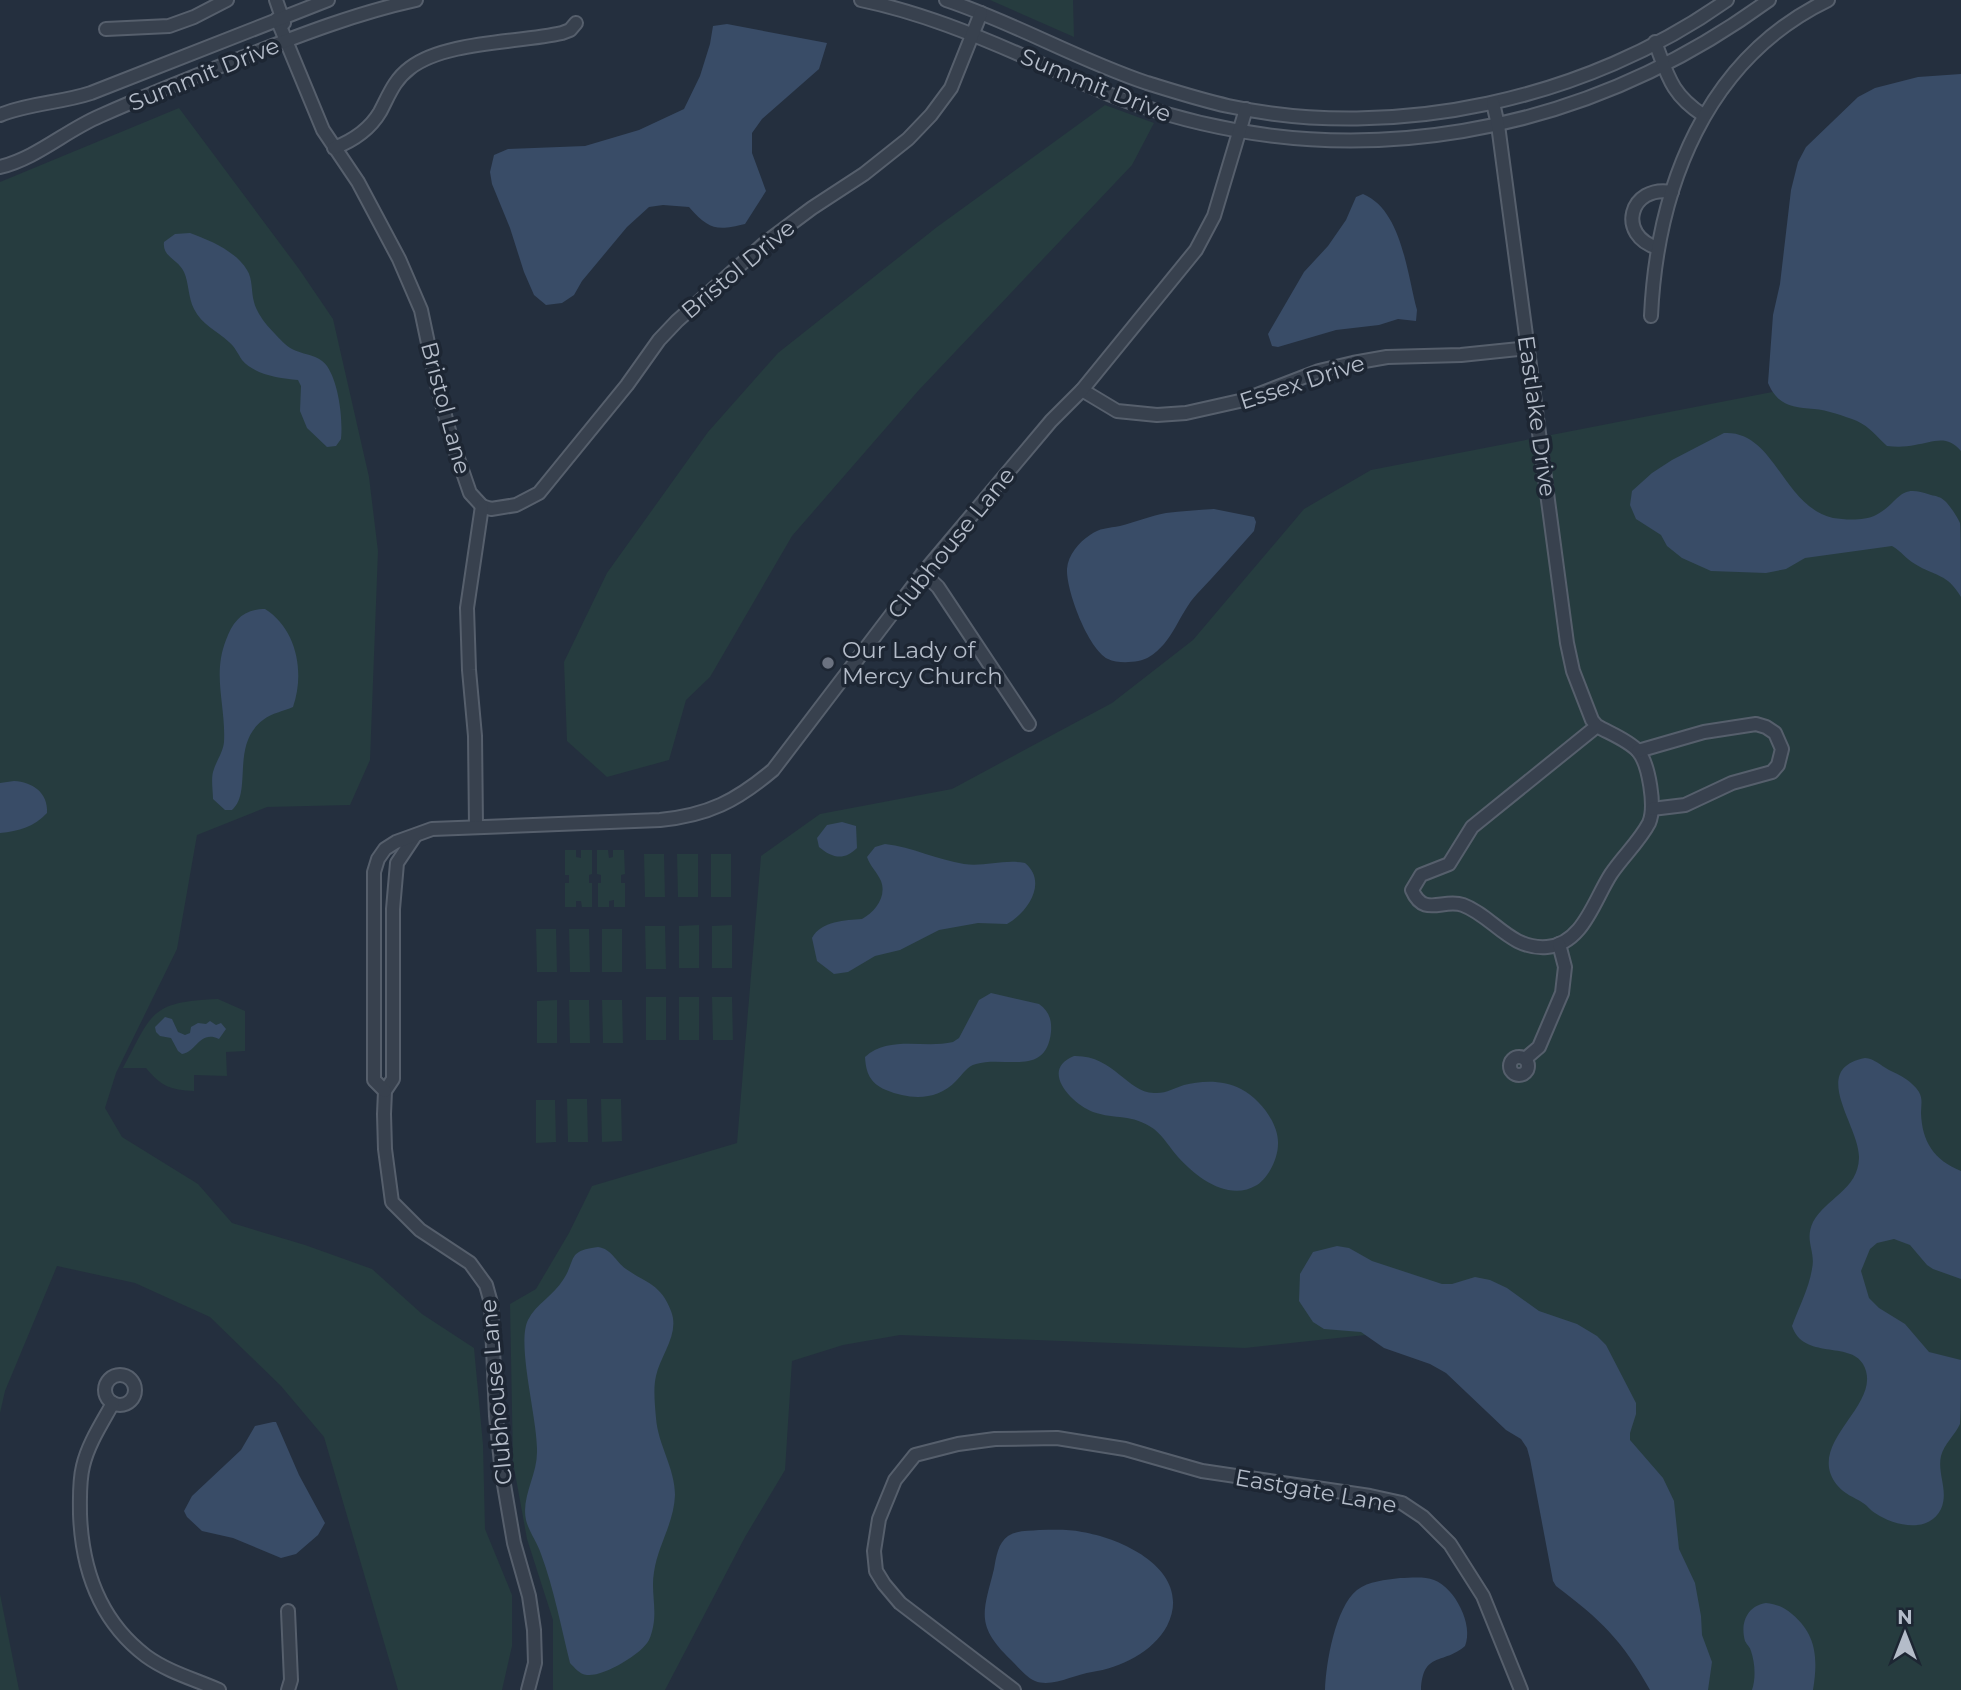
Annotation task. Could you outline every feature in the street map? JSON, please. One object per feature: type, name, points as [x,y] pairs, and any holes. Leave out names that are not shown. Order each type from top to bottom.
[{"type":"street","points":[[106,29],[169,26],[227,0]]},
{"type":"street","name":"Bristol Lane","points":[[276,0],[279,18],[313,109],[334,148],[376,212],[421,310],[451,438],[470,493],[482,506]]},
{"type":"street","name":"Summit Drive","points":[[0,115],[14,109],[79,97],[328,0]]},
{"type":"street","name":"Summit Drive","points":[[0,167],[28,157],[83,123],[288,40],[380,8],[416,0]]},
{"type":"street","name":"Summit Drive","points":[[860,0],[973,35],[1130,102],[1184,120],[1293,139],[1345,141],[1412,138],[1498,125],[1536,116],[1593,97],[1664,65],[1702,45],[1769,0]]},
{"type":"street","name":"Summit Drive","points":[[946,0],[1095,64],[1145,82],[1246,109],[1312,117],[1433,112],[1522,96],[1611,65],[1709,13],[1727,0]]},
{"type":"street","points":[[1651,316],[1653,277],[1672,192],[1681,161],[1703,115],[1741,66],[1774,35],[1797,17],[1828,0]]},
{"type":"street","name":"Bristol Drive","points":[[482,506],[499,509],[516,505],[539,493],[619,395],[659,340],[677,321],[765,243],[864,174],[908,139],[931,115],[951,88],[981,13]]},
{"type":"street","points":[[334,148],[367,127],[380,113],[398,80],[419,61],[469,47],[562,33],[570,30],[576,23]]},
{"type":"street","points":[[1655,42],[1675,91],[1703,115]]},
{"type":"street","name":"Eastlake Drive","points":[[1493,103],[1567,643],[1584,701],[1597,726]]},
{"type":"street","name":"Clubhouse Lane","points":[[385,1091],[374,1080],[374,872],[385,849],[396,842],[432,829],[692,817],[732,800],[754,786],[785,757],[923,573],[1051,421],[1082,390],[1206,234],[1214,216],[1246,109]]},
{"type":"street","points":[[1658,248],[1643,241],[1637,234],[1633,226],[1634,208],[1645,195],[1662,190],[1672,192]]},
{"type":"street","name":"Essex Drive","points":[[1082,390],[1117,411],[1157,415],[1186,413],[1216,409],[1319,371],[1387,356],[1461,355],[1528,348]]},
{"type":"street","points":[[476,827],[475,736],[467,608],[482,506]]},
{"type":"street","points":[[923,573],[938,587],[1030,724]]},
{"type":"street","points":[[1638,751],[1704,732],[1756,724],[1775,733],[1782,749],[1778,765],[1772,772],[1732,783],[1685,804],[1652,809]]},
{"type":"street","points":[[1597,726],[1638,751],[1647,772],[1652,809],[1648,825],[1610,875],[1588,918],[1572,936],[1549,947],[1524,944],[1510,938],[1466,906],[1456,903],[1430,906],[1416,898],[1412,890],[1421,875],[1449,864],[1472,827],[1597,726]]},
{"type":"street","name":"Clubhouse Lane","points":[[417,834],[397,863],[393,921],[394,1079],[385,1091],[385,1149],[392,1202],[420,1230],[470,1263],[481,1277],[491,1303],[496,1416],[502,1473],[514,1543],[529,1596],[534,1630],[535,1663],[527,1690]]},
{"type":"street","points":[[1525,1059],[1539,1047],[1562,993],[1565,967],[1559,944]]},
{"type":"street","points":[[113,1403],[91,1443],[81,1478],[81,1537],[90,1579],[110,1617],[138,1649],[164,1668],[219,1690]]},
{"type":"street","name":"Eastgate Lane","points":[[1014,1690],[900,1603],[884,1584],[874,1561],[879,1519],[895,1480],[915,1455],[958,1444],[995,1439],[1056,1438],[1125,1448],[1202,1471],[1402,1503],[1423,1517],[1450,1544],[1483,1596],[1521,1690]]},
{"type":"street","points":[[288,1611],[291,1680],[288,1690]]},
{"type":"green space","points":[[990,0],[1073,0],[1074,37]]},
{"type":"green space","points":[[1105,105],[1154,123],[1132,165],[918,391],[792,536],[710,677],[686,700],[669,760],[607,777],[567,741],[564,662],[607,573],[708,432],[778,353],[937,227]]},
{"type":"green space","points":[[179,108],[333,319],[369,477],[378,551],[370,760],[350,805],[267,807],[197,835],[177,949],[116,1073],[105,1108],[122,1137],[198,1184],[232,1223],[372,1269],[422,1314],[474,1348],[483,1445],[485,1529],[512,1595],[512,1646],[502,1690],[398,1690],[324,1437],[281,1386],[210,1317],[135,1283],[57,1266],[5,1391],[0,1413],[0,182]]},
{"type":"green space","points":[[1829,381],[1961,429],[1961,1690],[1671,1690],[1629,1478],[1403,1331],[1245,1348],[900,1335],[843,1345],[792,1361],[785,1470],[745,1537],[665,1690],[553,1690],[553,1620],[527,1539],[513,1462],[510,1304],[536,1289],[569,1233],[592,1186],[737,1143],[761,856],[820,814],[952,789],[1112,703],[1193,640],[1304,509],[1371,470]]},
{"type":"green space","points":[[565,850],[576,850],[576,857],[581,858],[581,850],[592,850],[592,874],[589,875],[589,883],[592,883],[592,907],[582,907],[581,901],[576,901],[576,907],[565,907],[565,883],[569,883],[569,875],[565,875]]},
{"type":"green space","points":[[597,850],[608,850],[609,858],[613,857],[613,850],[624,850],[625,874],[621,875],[621,883],[625,883],[625,907],[614,907],[614,900],[609,901],[609,907],[598,907],[598,883],[601,883],[601,875],[597,874]]},
{"type":"green space","points":[[644,854],[664,854],[665,897],[645,897]]},
{"type":"green space","points":[[677,854],[698,854],[698,897],[678,897]]},
{"type":"green space","points":[[711,854],[731,854],[731,897],[711,897]]},
{"type":"green space","points":[[699,925],[699,968],[679,968],[679,926]]},
{"type":"green space","points":[[732,925],[732,968],[712,968],[712,926]]},
{"type":"green space","points":[[645,926],[665,926],[666,969],[646,969]]},
{"type":"green space","points":[[536,929],[556,929],[557,972],[537,972]]},
{"type":"green space","points":[[569,929],[589,929],[590,972],[570,972]]},
{"type":"green space","points":[[602,929],[622,929],[622,972],[602,972]]},
{"type":"green space","points":[[646,997],[666,997],[666,1040],[646,1040]]},
{"type":"green space","points":[[679,997],[699,997],[699,1040],[679,1040]]},
{"type":"green space","points":[[712,997],[732,997],[733,1040],[713,1040]]},
{"type":"green space","points":[[218,999],[245,1011],[245,1051],[226,1052],[227,1076],[194,1075],[194,1091],[167,1086],[146,1068],[123,1068],[148,1022],[156,1014],[179,1003]]},
{"type":"green space","points":[[557,1000],[557,1043],[537,1043],[537,1001]]},
{"type":"green space","points":[[569,1000],[589,1000],[590,1043],[570,1043]]},
{"type":"green space","points":[[602,1000],[622,1000],[623,1043],[603,1043]]},
{"type":"green space","points":[[567,1099],[587,1099],[588,1142],[568,1142]]},
{"type":"green space","points":[[601,1099],[621,1099],[622,1141],[602,1142]]},
{"type":"green space","points":[[536,1100],[555,1100],[556,1142],[536,1143]]},
{"type":"green space","points":[[0,1594],[19,1690],[0,1690]]},
{"type":"water","points":[[727,24],[827,43],[819,69],[762,119],[752,133],[752,153],[766,191],[745,224],[727,228],[714,227],[689,207],[649,207],[627,227],[582,281],[574,295],[562,303],[546,305],[534,295],[492,184],[490,172],[494,155],[508,149],[585,146],[639,130],[684,109],[700,76],[713,26]]},
{"type":"water","points":[[1961,74],[1961,451],[1945,441],[1887,446],[1857,421],[1830,412],[1786,404],[1776,396],[1768,383],[1773,315],[1780,284],[1791,190],[1798,162],[1806,147],[1858,97],[1875,88],[1918,77]]},
{"type":"water","points":[[1363,194],[1376,202],[1395,228],[1417,310],[1416,321],[1398,319],[1379,325],[1336,330],[1278,347],[1272,346],[1268,334],[1304,272],[1328,246],[1346,220],[1356,197]]},
{"type":"water","points":[[190,233],[236,257],[249,274],[256,308],[267,325],[290,348],[318,358],[327,366],[335,382],[341,412],[341,439],[336,446],[327,447],[307,428],[300,411],[301,386],[298,380],[275,377],[247,365],[231,344],[197,315],[184,272],[164,247],[164,242],[175,234]]},
{"type":"water","points":[[1724,433],[1741,435],[1755,443],[1802,499],[1816,511],[1833,518],[1855,520],[1871,517],[1884,510],[1900,495],[1912,491],[1937,496],[1943,500],[1960,523],[1961,597],[1946,579],[1915,564],[1892,546],[1805,558],[1786,569],[1766,573],[1711,571],[1682,558],[1667,546],[1661,535],[1636,519],[1630,505],[1632,491],[1672,460]]},
{"type":"water","points":[[1214,509],[1254,517],[1254,531],[1191,602],[1170,636],[1157,651],[1134,662],[1108,659],[1100,653],[1086,632],[1070,591],[1067,569],[1075,549],[1086,538],[1101,530],[1166,513]]},
{"type":"water","points":[[265,609],[285,628],[296,653],[297,694],[293,707],[263,720],[253,730],[244,755],[238,802],[232,810],[225,810],[213,799],[212,782],[224,742],[220,678],[222,653],[229,633],[240,617],[251,611]]},
{"type":"water","points":[[0,783],[27,783],[38,790],[45,799],[47,813],[26,828],[0,833]]},
{"type":"water","points":[[842,822],[856,826],[857,848],[843,856],[829,854],[819,847],[817,838],[827,825]]},
{"type":"water","points":[[885,844],[964,864],[1025,863],[1032,871],[1035,887],[1022,912],[1007,924],[978,923],[939,930],[900,950],[875,956],[848,972],[834,974],[817,961],[812,938],[821,928],[842,921],[862,919],[875,908],[881,898],[882,887],[867,857],[875,847]]},
{"type":"water","points":[[991,993],[1039,1004],[1045,1010],[1050,1020],[1051,1032],[1041,1055],[1022,1062],[987,1062],[973,1065],[949,1088],[923,1097],[904,1096],[873,1081],[866,1068],[865,1057],[875,1050],[896,1044],[953,1042],[959,1038],[979,1000]]},
{"type":"water","points":[[165,1017],[172,1019],[178,1032],[185,1035],[198,1023],[206,1024],[210,1021],[216,1025],[221,1023],[226,1029],[219,1039],[202,1039],[191,1050],[182,1054],[171,1038],[160,1036],[156,1032],[155,1027]]},
{"type":"water","points":[[1074,1056],[1099,1061],[1144,1091],[1162,1093],[1198,1082],[1221,1082],[1248,1093],[1267,1112],[1275,1128],[1278,1149],[1269,1172],[1261,1182],[1246,1190],[1225,1189],[1204,1180],[1178,1157],[1161,1135],[1146,1124],[1093,1112],[1076,1102],[1062,1086],[1059,1078],[1059,1070],[1064,1062]]},
{"type":"water","points":[[1865,1058],[1901,1076],[1916,1088],[1921,1097],[1924,1133],[1931,1149],[1943,1161],[1961,1171],[1961,1279],[1933,1269],[1910,1245],[1894,1239],[1877,1243],[1870,1249],[1861,1271],[1869,1298],[1879,1308],[1905,1324],[1929,1352],[1961,1360],[1960,1424],[1945,1447],[1940,1463],[1943,1502],[1935,1517],[1920,1525],[1901,1524],[1883,1518],[1837,1485],[1829,1469],[1830,1454],[1836,1438],[1864,1394],[1867,1379],[1863,1364],[1848,1353],[1806,1343],[1792,1326],[1811,1276],[1813,1263],[1810,1235],[1813,1222],[1847,1186],[1857,1169],[1857,1145],[1838,1086],[1840,1074],[1848,1064]]},
{"type":"water","points":[[1337,1246],[1349,1248],[1372,1261],[1442,1284],[1475,1277],[1490,1280],[1507,1288],[1539,1311],[1577,1324],[1606,1345],[1636,1403],[1630,1440],[1663,1478],[1674,1501],[1679,1549],[1695,1583],[1702,1635],[1712,1662],[1708,1690],[1650,1690],[1620,1644],[1586,1610],[1556,1586],[1530,1459],[1521,1439],[1506,1430],[1446,1373],[1430,1364],[1384,1348],[1361,1332],[1324,1329],[1313,1322],[1299,1301],[1300,1274],[1313,1252]]},
{"type":"water","points":[[598,1247],[607,1250],[626,1269],[658,1290],[671,1311],[672,1336],[658,1368],[654,1397],[657,1428],[672,1475],[675,1495],[672,1515],[654,1572],[654,1622],[649,1640],[639,1652],[621,1664],[594,1675],[587,1675],[579,1672],[570,1663],[546,1567],[526,1520],[527,1495],[535,1470],[537,1452],[524,1346],[528,1320],[559,1285],[574,1257],[581,1251]]},
{"type":"water","points":[[276,1422],[299,1475],[325,1523],[318,1535],[296,1554],[281,1558],[233,1538],[202,1531],[184,1511],[192,1496],[241,1450],[255,1426]]},
{"type":"water","points":[[1071,1530],[1099,1536],[1117,1542],[1151,1561],[1163,1574],[1171,1590],[1173,1607],[1167,1626],[1153,1644],[1114,1667],[1056,1682],[1035,1681],[1022,1672],[992,1637],[987,1627],[985,1608],[1002,1542],[1015,1533]]},
{"type":"water","points":[[1400,1578],[1434,1580],[1449,1591],[1465,1618],[1465,1646],[1430,1664],[1426,1669],[1421,1690],[1325,1690],[1333,1637],[1349,1598],[1357,1590],[1377,1581]]},
{"type":"water","points":[[1766,1603],[1786,1609],[1807,1630],[1815,1658],[1813,1690],[1752,1690],[1754,1665],[1751,1650],[1745,1641],[1744,1622],[1754,1608]]},
{"type":"place","name":"Our Lady of Mercy Church","points":[[828,663]]}]
